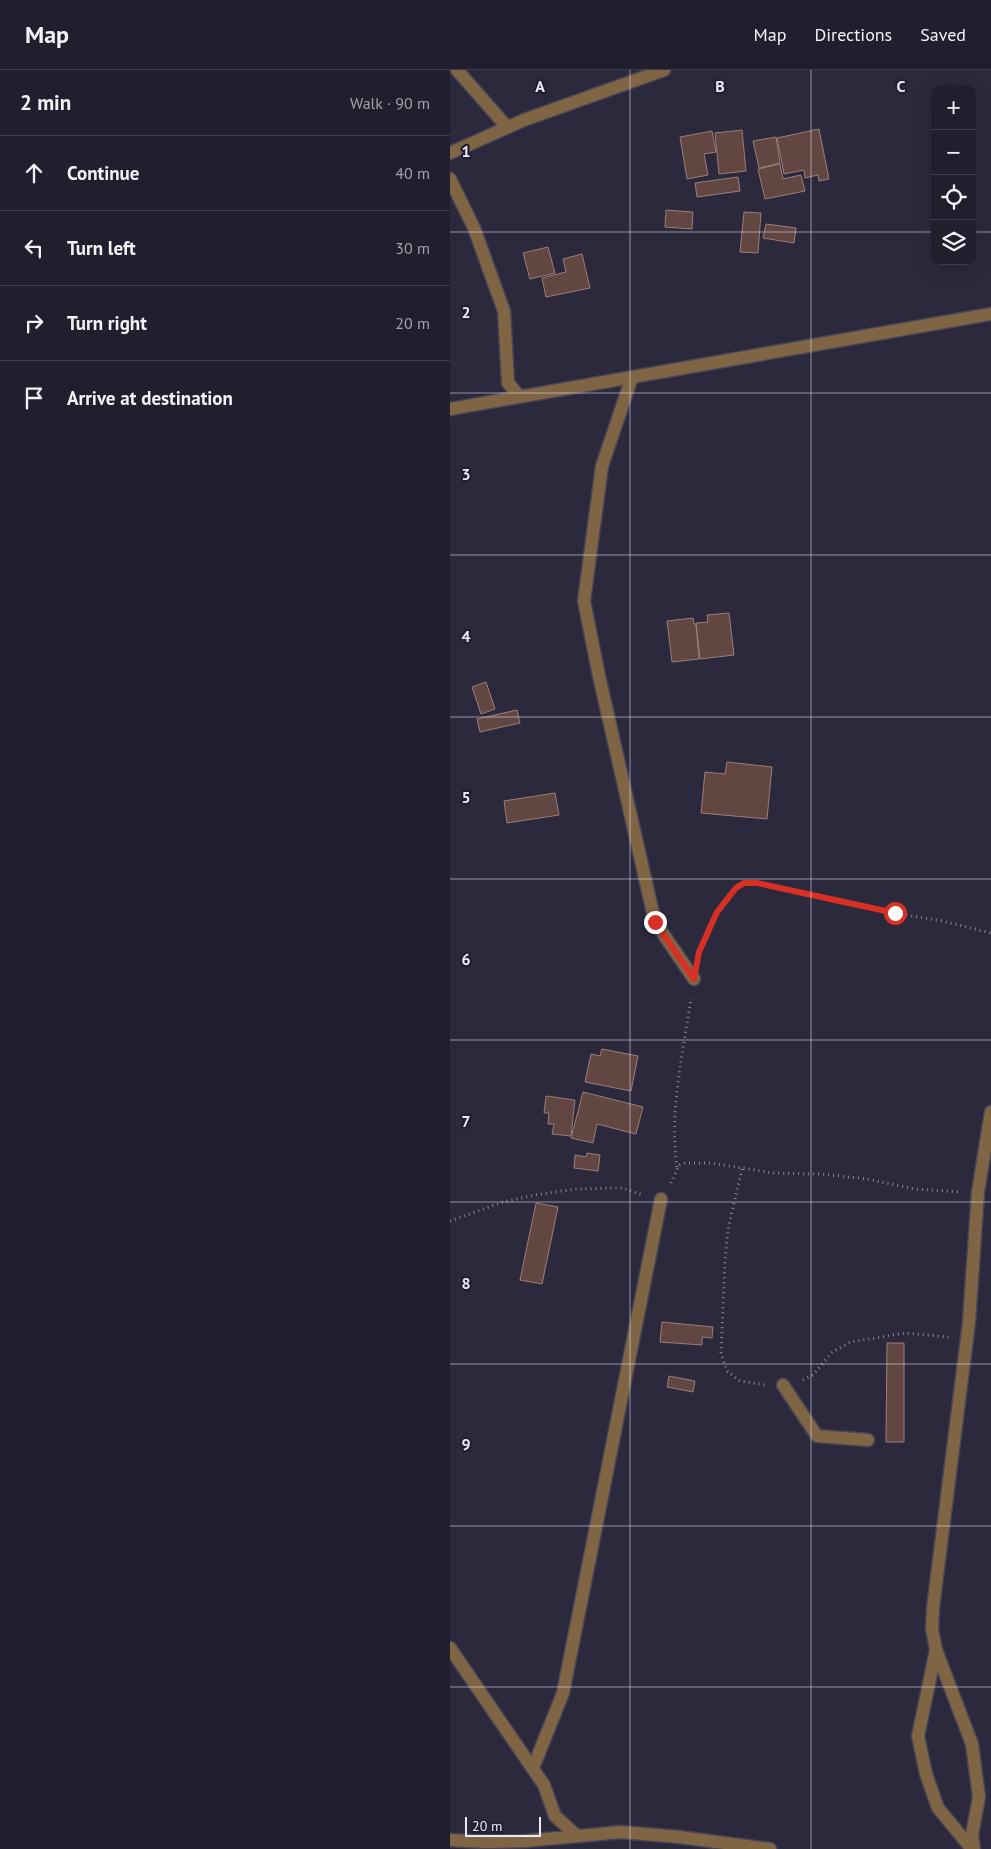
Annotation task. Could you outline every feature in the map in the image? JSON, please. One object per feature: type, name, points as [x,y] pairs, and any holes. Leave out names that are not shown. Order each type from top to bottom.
[{"type":"street","points":[[457,70],[507,128]]},
{"type":"street","points":[[450,153],[507,128],[664,70]]},
{"type":"street","points":[[450,179],[474,228],[504,311],[508,383],[519,396]]},
{"type":"street","points":[[450,408],[991,314]]},
{"type":"street","points":[[632,377],[602,466],[584,601],[598,676],[655,922],[694,979]]},
{"type":"street","points":[[973,1849],[972,1834],[979,1797],[972,1744],[936,1650],[932,1629],[933,1608],[967,1339],[978,1192],[991,1112]]},
{"type":"street","points":[[533,1768],[563,1693],[661,1199]]},
{"type":"street","points":[[783,1385],[817,1436],[868,1440]]},
{"type":"street","points":[[450,1648],[544,1785],[555,1816],[576,1835]]},
{"type":"street","points":[[936,1650],[918,1736],[926,1774],[938,1808],[973,1849]]},
{"type":"street","points":[[450,1840],[487,1842],[525,1841],[621,1832],[679,1837],[770,1849]]},
{"type":"path","points":[[450,1221],[503,1202],[576,1189],[622,1188],[653,1198],[661,1199],[666,1196],[676,1167],[674,1148],[677,1101],[699,952],[717,912],[736,888],[744,883],[757,883],[870,909],[942,921],[991,933]]},
{"type":"path","points":[[676,1167],[685,1163],[712,1163],[773,1173],[821,1174],[866,1179],[915,1189],[978,1192]]},
{"type":"path","points":[[742,1169],[728,1237],[720,1354],[728,1371],[740,1381],[760,1385],[783,1385],[802,1381],[813,1375],[832,1352],[851,1342],[905,1333],[967,1339]]},
{"type":"building","points":[[819,129],[829,179],[819,181],[818,175],[805,178],[804,170],[784,174],[777,138]]},
{"type":"building","points":[[742,130],[746,171],[719,174],[715,133]]},
{"type":"building","points":[[712,131],[716,152],[704,154],[708,175],[687,179],[680,137]]},
{"type":"building","points":[[776,137],[780,163],[759,168],[753,141]]},
{"type":"building","points":[[780,164],[783,179],[801,175],[805,191],[765,199],[758,169]]},
{"type":"building","points":[[738,177],[740,191],[697,197],[695,183]]},
{"type":"building","points":[[666,210],[693,212],[692,229],[665,227]]},
{"type":"building","points":[[744,212],[761,213],[758,253],[740,252]]},
{"type":"building","points":[[766,224],[796,228],[794,243],[763,238]]},
{"type":"building","points":[[548,247],[555,273],[530,279],[523,253]]},
{"type":"building","points":[[582,254],[590,288],[546,297],[542,278],[566,272],[563,259]]},
{"type":"building","points":[[729,613],[734,655],[700,659],[696,623],[708,622],[707,615]]},
{"type":"building","points":[[693,618],[694,624],[696,624],[699,659],[672,662],[667,621]]},
{"type":"building","points":[[486,682],[495,709],[481,714],[472,687]]},
{"type":"building","points":[[517,710],[520,723],[480,732],[477,719]]},
{"type":"building","points":[[727,762],[772,767],[767,819],[701,813],[705,772],[725,774]]},
{"type":"building","points":[[555,793],[559,815],[507,823],[504,801]]},
{"type":"building","points":[[602,1049],[638,1056],[631,1091],[585,1082],[591,1054],[600,1056]]},
{"type":"building","points":[[583,1092],[643,1107],[636,1134],[597,1124],[593,1143],[571,1138]]},
{"type":"building","points":[[546,1096],[575,1100],[571,1136],[552,1134],[554,1124],[548,1124],[549,1113],[544,1113]]},
{"type":"building","points":[[587,1153],[600,1155],[598,1171],[574,1168],[575,1155],[586,1157]]},
{"type":"building","points":[[536,1203],[558,1207],[542,1284],[520,1280]]},
{"type":"building","points":[[662,1322],[713,1327],[712,1338],[702,1337],[702,1345],[660,1342]]},
{"type":"building","points":[[887,1343],[904,1343],[904,1442],[886,1442]]},
{"type":"building","points":[[669,1376],[695,1381],[693,1392],[667,1387]]},
{"type":"route","points":[[655,922],[694,979],[699,952],[717,912],[736,888],[744,883],[757,883],[895,913]]}]
